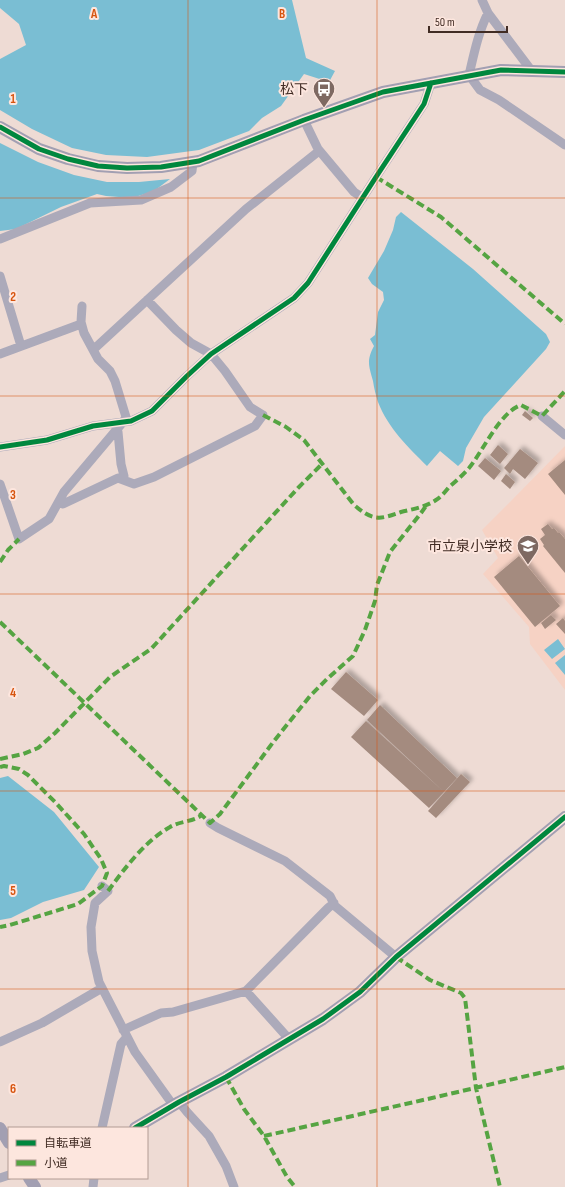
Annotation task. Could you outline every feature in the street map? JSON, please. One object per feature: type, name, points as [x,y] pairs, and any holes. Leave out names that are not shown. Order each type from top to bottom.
[{"type":"street","points":[[482,0],[488,13],[531,70]]},
{"type":"street","points":[[488,13],[475,49],[469,75],[480,90],[499,100],[565,145]]},
{"type":"street","points":[[0,128],[39,149],[68,159],[98,166],[127,168],[161,167],[199,161],[304,120],[383,92],[501,70],[565,72]]},
{"type":"street","points":[[0,448],[47,440],[93,426],[131,421],[152,411],[211,354],[294,298],[308,283],[424,104],[431,83]]},
{"type":"street","points":[[304,120],[319,151],[354,192],[362,198]]},
{"type":"street","points":[[94,349],[246,209],[319,151]]},
{"type":"street","points":[[0,238],[90,203],[141,200],[171,187],[192,170],[193,162]]},
{"type":"street","points":[[0,276],[21,346]]},
{"type":"street","points":[[59,502],[62,504],[118,478],[134,484],[154,477],[255,426],[263,416],[250,407],[225,371],[211,354],[191,343],[147,300]]},
{"type":"street","points":[[0,484],[19,539],[49,519],[64,492],[126,417],[115,381],[110,371],[98,359],[94,349],[84,333],[81,324],[82,306]]},
{"type":"street","points":[[0,354],[81,324]]},
{"type":"street","points":[[542,416],[565,435]]},
{"type":"street","points":[[116,430],[118,432],[121,464],[124,476],[122,480]]},
{"type":"street","points":[[137,1127],[323,1019],[360,992],[396,957],[565,817]]},
{"type":"street","points":[[210,823],[224,832],[285,861],[330,896],[335,906],[396,957]]},
{"type":"street","points":[[102,886],[108,891],[95,903],[91,927],[92,951],[99,982],[135,1052],[176,1104],[187,1112],[209,1136],[226,1166],[234,1187]]},
{"type":"street","points":[[102,1127],[121,1044],[125,1034],[161,1013],[173,1012],[246,991],[322,913],[334,903]]},
{"type":"street","points":[[0,1042],[42,1024],[102,988]]},
{"type":"street","points":[[246,991],[289,1039]]},
{"type":"street","points":[[0,1128],[8,1142]]},
{"type":"shaded area","name":"市立泉小学校","points":[[565,446],[565,690],[530,644],[529,627],[483,574],[498,558],[482,530]]},
{"type":"water","points":[[0,0],[292,0],[306,58],[335,71],[329,82],[304,74],[281,106],[262,118],[249,131],[199,150],[147,157],[106,155],[72,148],[32,129],[0,110],[0,59],[26,45],[19,24],[0,8]]},
{"type":"water","points":[[0,143],[38,162],[74,175],[107,182],[139,182],[170,179],[154,191],[132,198],[97,194],[61,207],[16,229],[0,231]]},
{"type":"water","points":[[401,212],[473,269],[546,334],[550,342],[546,349],[484,417],[466,448],[463,461],[458,466],[440,451],[427,466],[406,444],[393,429],[382,411],[378,402],[370,371],[369,360],[374,346],[370,339],[375,335],[378,312],[384,300],[383,292],[372,284],[368,278],[384,251],[393,230],[396,217]]},
{"type":"water","points":[[558,639],[565,649],[552,659],[544,650]]},
{"type":"water","points":[[565,655],[565,675],[555,663]]},
{"type":"water","points":[[8,776],[54,812],[99,867],[84,890],[43,902],[11,918],[0,920],[0,778]]},
{"type":"building","points":[[525,411],[533,418],[530,421],[522,415]]},
{"type":"building","points":[[498,445],[508,454],[500,464],[490,455]]},
{"type":"building","points":[[520,449],[538,463],[525,479],[513,469],[510,474],[504,468]]},
{"type":"building","points":[[485,458],[501,471],[494,480],[478,466]]},
{"type":"building","points":[[565,460],[565,495],[548,474]]},
{"type":"building","points":[[506,474],[515,482],[510,489],[501,481]]},
{"type":"building","points":[[548,524],[552,529],[554,528],[558,533],[559,532],[565,539],[565,573],[543,546],[544,545],[540,539],[545,535],[541,529]]},
{"type":"building","points":[[519,556],[560,606],[535,627],[494,577]]},
{"type":"building","points":[[551,615],[556,620],[545,629],[541,623]]},
{"type":"building","points":[[563,618],[565,621],[565,634],[556,624]]},
{"type":"building","points":[[346,672],[378,700],[364,716],[331,689]]},
{"type":"building","points":[[380,705],[457,778],[444,792],[367,720]]},
{"type":"building","points":[[366,721],[444,792],[429,808],[351,737]]},
{"type":"building","points":[[461,774],[470,782],[436,818],[428,811]]},
{"type":"marked path","points":[[376,177],[441,217],[565,324]]},
{"type":"marked path","points":[[263,415],[286,427],[304,440],[354,505],[366,514],[376,518],[381,518],[424,506],[438,499],[469,468],[492,433],[506,415],[513,409],[521,405],[542,416],[565,391]]},
{"type":"marked path","points":[[0,759],[23,754],[38,748],[55,733],[110,677],[151,649],[298,488],[322,464]]},
{"type":"marked path","points":[[0,622],[210,823],[220,814],[274,741],[310,696],[353,656],[365,630],[375,601],[377,585],[390,552],[426,506]]},
{"type":"marked path","points":[[0,562],[8,550],[19,539]]},
{"type":"marked path","points":[[0,767],[4,766],[19,769],[28,775],[84,834],[101,859],[107,873],[102,886],[78,904],[0,927]]},
{"type":"marked path","points":[[108,891],[128,864],[152,840],[170,827],[195,819],[202,815]]},
{"type":"marked path","points":[[396,957],[430,980],[461,993],[465,998],[476,1088],[500,1187]]},
{"type":"marked path","points":[[264,1136],[565,1067]]},
{"type":"marked path","points":[[226,1077],[244,1109],[264,1136],[287,1177],[295,1187]]},
{"type":"cycle path","points":[[0,127],[39,149],[68,159],[98,166],[127,168],[161,167],[199,161],[304,120],[383,92],[501,70],[565,72]]},
{"type":"cycle path","points":[[0,447],[47,440],[93,426],[131,421],[152,411],[211,354],[294,298],[308,283],[424,104],[431,83]]},
{"type":"cycle path","points":[[137,1127],[226,1077],[323,1019],[360,992],[396,957],[565,817]]},
{"type":"place","name":"松下","points":[[324,108]]},
{"type":"place","name":"市立泉小学校","points":[[528,566]]}]
